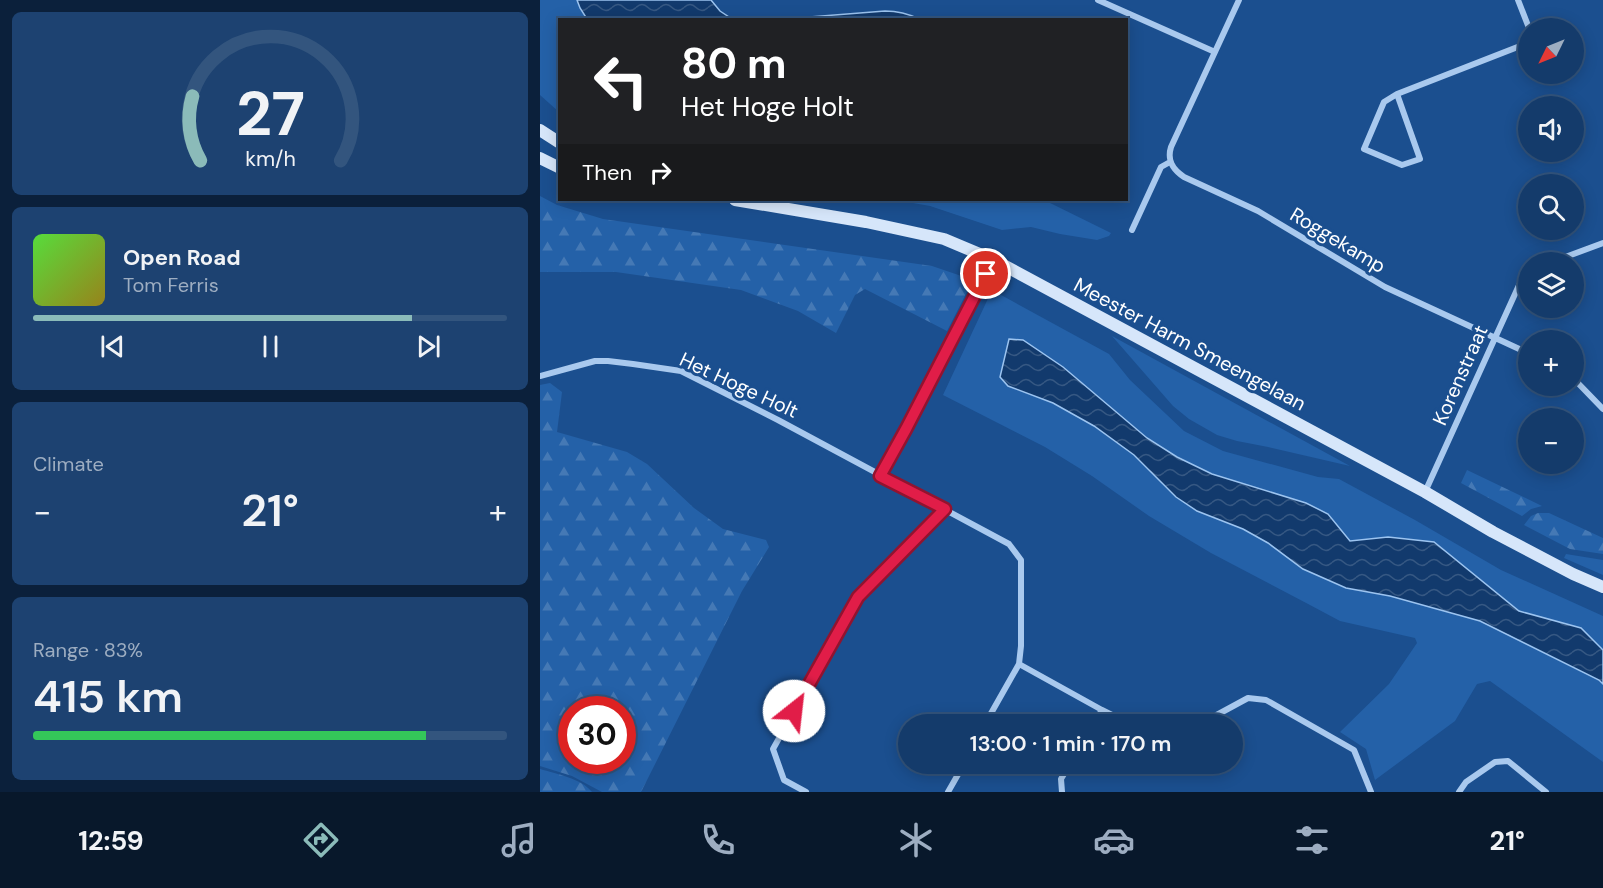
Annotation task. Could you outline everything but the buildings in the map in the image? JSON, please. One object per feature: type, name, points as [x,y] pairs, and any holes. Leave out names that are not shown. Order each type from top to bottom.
[{"type":"street","points":[[1098,0],[1215,52]]},
{"type":"street","points":[[1132,230],[1161,167],[1170,162],[1171,147],[1239,0]]},
{"type":"street","points":[[1518,0],[1525,18]]},
{"type":"street","points":[[1397,94],[1420,159],[1402,165],[1364,150],[1384,102],[1397,94],[1518,47]]},
{"type":"street","points":[[540,130],[558,141]]},
{"type":"street","points":[[540,158],[558,167]]},
{"type":"street","name":"Roggekamp","points":[[1170,162],[1184,177],[1258,211],[1385,287],[1518,348]]},
{"type":"street","name":"Meester Harm Smeengelaan","points":[[741,201],[866,222],[944,239],[994,260],[1425,492],[1493,532],[1603,587]]},
{"type":"street","points":[[1579,252],[1603,243]]},
{"type":"street","points":[[880,476],[994,260]]},
{"type":"street","name":"Korenstraat","points":[[1425,492],[1518,287]]},
{"type":"street","name":"Het Hoge Holt","points":[[540,376],[594,361],[681,371],[778,420],[1009,544],[1021,560],[1021,646],[1019,664],[992,714]]},
{"type":"street","points":[[1584,389],[1603,409]]},
{"type":"street","points":[[806,792],[784,780],[773,749],[858,597],[945,509]]},
{"type":"street","points":[[1019,664],[1110,714]]},
{"type":"street","points":[[1218,714],[1248,698],[1266,700],[1354,750],[1371,792]]},
{"type":"street","points":[[1099,714],[1102,710]]},
{"type":"street","points":[[1459,792],[1466,782],[1495,762],[1508,761],[1546,792]]},
{"type":"street","points":[[948,792],[958,774]]},
{"type":"street","points":[[1062,792],[1061,779],[1064,774]]},
{"type":"green space","points":[[540,0],[577,0],[586,18],[558,18],[558,111],[540,95]]},
{"type":"green space","points":[[540,196],[557,205],[603,219],[932,266],[973,280],[947,331],[865,289],[855,295],[836,333],[798,311],[741,290],[616,272],[540,272]]},
{"type":"green space","points":[[902,201],[1046,201],[1111,233],[1097,240],[1031,227],[1002,230],[930,206]]},
{"type":"green space","points":[[992,290],[1109,354],[1130,380],[1184,431],[1223,451],[1318,477],[1339,479],[1501,570],[1603,616],[1603,650],[1581,628],[1519,611],[1434,542],[1388,537],[1350,541],[1328,514],[1306,503],[1212,474],[1177,457],[1147,438],[1063,367],[1023,340],[1009,339],[1000,377],[1008,386],[1053,403],[1094,426],[1134,455],[1176,497],[1197,511],[1243,529],[1268,543],[1303,569],[1346,588],[1390,596],[1480,621],[1599,680],[1603,684],[1603,762],[1490,681],[1477,684],[1455,721],[1375,780],[1366,749],[1340,732],[1389,684],[1417,643],[1415,638],[1340,621],[1211,553],[1149,516],[1092,476],[1045,447],[943,395]]},
{"type":"green space","points":[[1112,336],[1350,466],[1217,435],[1189,419],[1173,406]]},
{"type":"green space","points":[[550,383],[562,392],[557,432],[627,452],[647,464],[694,508],[723,529],[766,540],[769,547],[742,591],[641,792],[602,792],[566,774],[636,774],[636,696],[558,696],[558,772],[540,766],[540,385]]},
{"type":"green space","points":[[1467,470],[1542,506],[1531,509],[1522,516],[1461,483]]},
{"type":"green space","points":[[1538,513],[1549,513],[1603,538],[1603,554],[1570,549],[1524,525],[1531,516]]},
{"type":"green space","points":[[1566,554],[1603,560],[1603,575],[1564,558]]},
{"type":"green space","points":[[540,769],[575,780],[592,792],[540,792]]},
{"type":"water","points":[[577,0],[711,0],[720,11],[730,18],[586,18]]},
{"type":"water","points":[[894,11],[917,18],[797,18]]},
{"type":"water","points":[[1009,339],[1023,340],[1063,367],[1147,438],[1177,457],[1212,474],[1306,503],[1328,514],[1350,541],[1388,537],[1434,542],[1519,611],[1581,628],[1603,650],[1603,684],[1480,621],[1390,596],[1346,588],[1303,569],[1268,543],[1243,529],[1197,511],[1176,497],[1134,455],[1094,426],[1053,403],[1008,386],[1000,377]]},
{"type":"route","points":[[794,711],[858,597],[945,509],[880,476],[986,274]]}]
